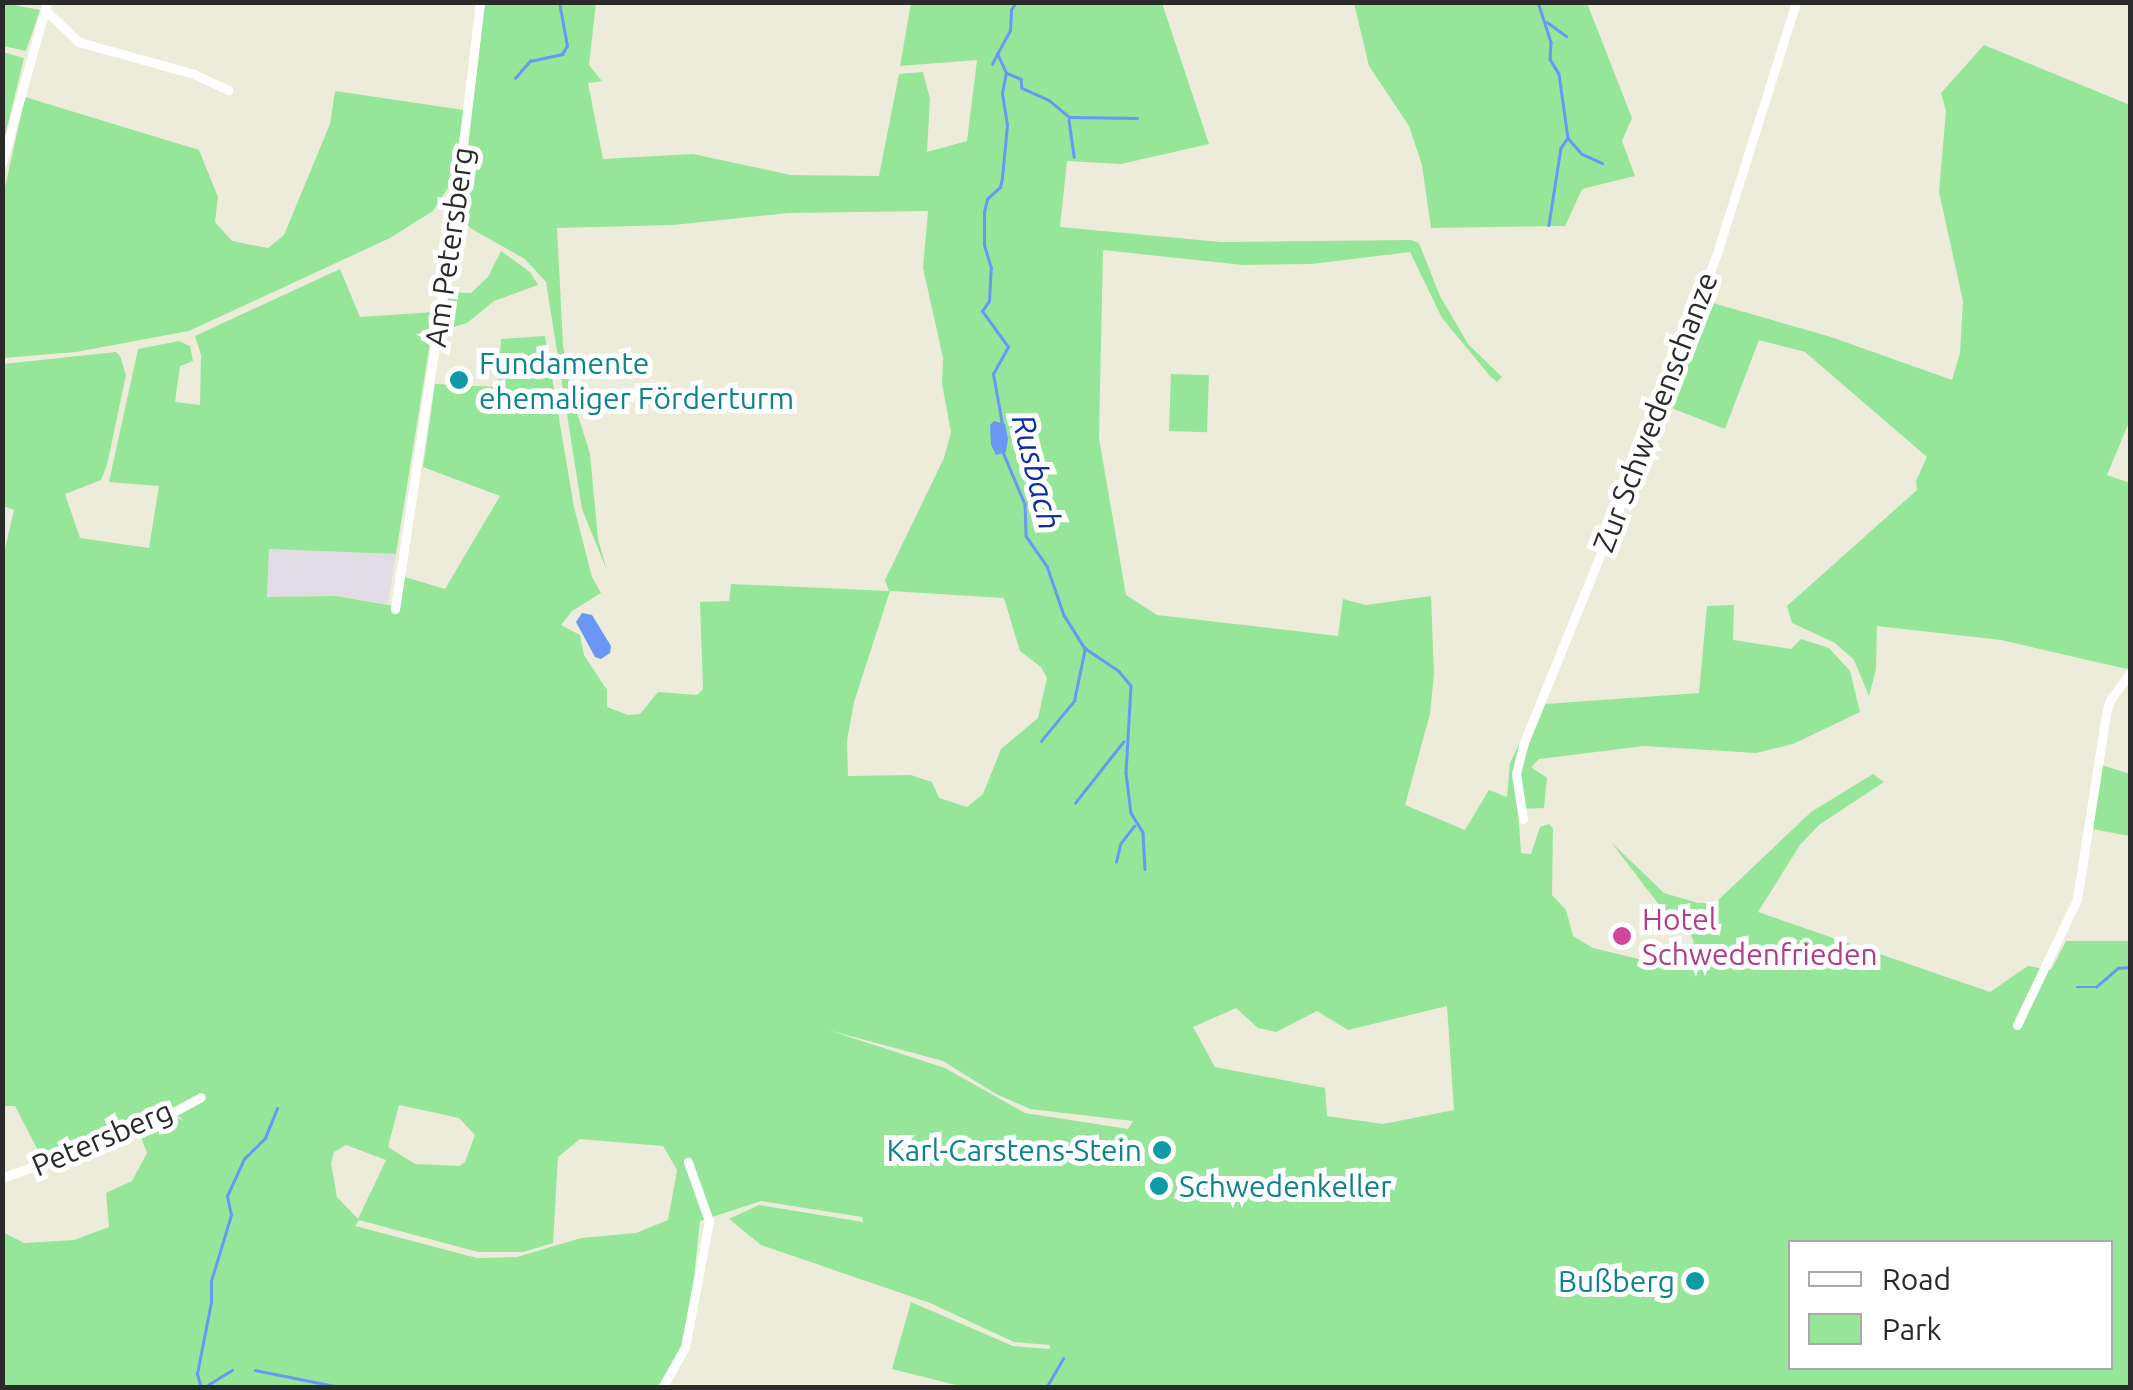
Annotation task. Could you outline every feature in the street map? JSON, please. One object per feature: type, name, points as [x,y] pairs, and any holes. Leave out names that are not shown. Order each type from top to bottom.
[{"type":"street","name":"Am Petersberg","points":[[396,608],[454,220],[480,2]]},
{"type":"street","name":"Zur Schwedenschanze","points":[[1523,819],[1516,774],[1523,744],[1660,407],[1716,253],[1796,2]]},
{"type":"street","points":[[46,6],[79,42],[194,74],[229,90]]},
{"type":"street","points":[[2,163],[46,6]]},
{"type":"street","points":[[2018,1025],[2077,899],[2106,714],[2110,700],[2130,673]]},
{"type":"street","name":"Petersberg","points":[[2,1178],[155,1122],[202,1097]]},
{"type":"street","points":[[662,1388],[685,1347],[709,1220],[688,1162]]},
{"type":"shaded area","points":[[269,549],[396,554],[388,604],[335,596],[267,597]]},
{"type":"green space","points":[[3,3],[40,10],[26,51],[3,46]]},
{"type":"green space","points":[[485,3],[596,3],[589,65],[602,81],[588,83],[603,159],[693,154],[791,175],[879,176],[899,74],[923,72],[930,99],[927,152],[967,141],[977,60],[900,66],[911,3],[1162,3],[1209,144],[1121,164],[1067,161],[1060,227],[1221,242],[1411,240],[1419,243],[1440,296],[1468,344],[1502,377],[1497,382],[1490,376],[1442,318],[1410,252],[1312,264],[1243,265],[1103,250],[1099,438],[1126,595],[1157,615],[1338,636],[1343,599],[1366,605],[1431,596],[1434,674],[1430,714],[1405,805],[1465,830],[1489,790],[1507,797],[1510,763],[1522,738],[1530,740],[1545,704],[1699,693],[1707,606],[1734,605],[1733,640],[1791,649],[1801,639],[1829,648],[1850,671],[1860,712],[1793,744],[1756,753],[1644,746],[1539,759],[1531,767],[1547,778],[1544,808],[1518,809],[1521,853],[1531,854],[1540,827],[1549,824],[1553,828],[1552,895],[1566,910],[1573,936],[1593,948],[1680,969],[1694,942],[1690,933],[1666,914],[1611,842],[1664,893],[1698,903],[1715,903],[1811,812],[1873,774],[1884,782],[1819,825],[1800,845],[1758,912],[1990,992],[2028,966],[2051,970],[2066,941],[2130,941],[2130,1387],[964,1387],[892,1369],[911,1302],[1013,1346],[1050,1349],[1050,1345],[1014,1342],[930,1303],[761,1245],[729,1219],[759,1205],[863,1222],[862,1217],[761,1201],[700,1221],[692,1296],[681,1347],[658,1387],[3,1387],[2,1226],[5,1233],[24,1243],[74,1240],[109,1227],[106,1193],[132,1181],[147,1153],[139,1132],[173,1117],[184,1120],[169,1111],[44,1162],[15,1106],[3,1106],[2,562],[14,510],[3,506],[3,364],[116,352],[120,356],[126,375],[107,465],[101,480],[65,494],[80,538],[149,548],[159,486],[109,482],[138,349],[179,341],[190,346],[193,361],[180,366],[175,402],[200,405],[201,355],[195,336],[340,269],[360,317],[435,312],[396,554],[269,549],[267,597],[336,596],[400,607],[405,577],[445,589],[500,496],[423,467],[435,384],[498,387],[501,339],[545,336],[574,507],[592,577],[601,593],[572,611],[561,625],[580,635],[584,655],[607,690],[607,707],[628,715],[640,714],[658,692],[697,695],[703,689],[700,602],[729,601],[731,584],[889,591],[885,580],[944,458],[951,432],[942,384],[943,358],[923,268],[928,211],[788,213],[673,225],[557,228],[563,345],[571,393],[590,454],[598,539],[607,571],[582,509],[546,282],[525,259],[470,228],[460,211]],"holes":[[[890,591],[1004,598],[1020,651],[1041,667],[1047,678],[1038,718],[1001,749],[983,794],[967,807],[939,798],[932,782],[911,775],[848,776],[847,741],[854,702]],[[1447,1006],[1454,1110],[1383,1124],[1327,1116],[1325,1088],[1215,1067],[1193,1027],[1236,1008],[1258,1028],[1276,1032],[1317,1011],[1348,1030]],[[828,1030],[943,1061],[996,1094],[1030,1109],[1133,1121],[1128,1129],[1025,1113],[945,1068]],[[399,1105],[459,1118],[475,1135],[460,1166],[415,1164],[388,1147]],[[580,1139],[663,1146],[677,1170],[668,1220],[636,1233],[581,1238],[517,1257],[477,1258],[355,1226],[359,1220],[478,1252],[523,1252],[553,1243],[558,1157]],[[346,1145],[386,1160],[358,1219],[337,1197],[331,1163],[334,1152]]]},
{"type":"green space","points":[[1354,3],[1587,3],[1632,118],[1622,141],[1635,176],[1582,189],[1565,226],[1431,228],[1422,165],[1409,126],[1369,66]]},
{"type":"green space","points":[[1984,45],[2130,105],[2130,420],[2107,475],[2130,483],[2130,666],[2127,669],[2001,640],[1877,626],[1876,669],[1869,696],[1854,660],[1835,643],[1792,623],[1787,606],[1917,490],[1916,481],[1927,457],[1805,352],[1759,340],[1725,429],[1674,409],[1668,400],[1706,301],[1831,337],[1952,380],[1960,353],[1963,301],[1939,192],[1946,111],[1941,93]]},
{"type":"green space","points":[[2,52],[24,58],[3,144]]},
{"type":"green space","points":[[335,91],[464,110],[453,180],[433,211],[390,238],[189,331],[76,352],[3,358],[3,196],[25,97],[199,150],[218,197],[215,222],[232,241],[268,248],[284,235],[330,124]]},
{"type":"green space","points":[[501,251],[530,272],[538,285],[494,301],[467,323],[443,330],[449,292],[471,293],[488,277]]},
{"type":"green space","points":[[1171,374],[1209,375],[1207,432],[1169,431]]},
{"type":"green space","points":[[2102,765],[2130,774],[2130,836],[2092,829]]},
{"type":"water","points":[[994,421],[1005,424],[1008,439],[1006,452],[996,455],[991,445],[990,425]]},
{"type":"water","points":[[582,613],[592,615],[611,646],[610,653],[601,659],[595,657],[576,622]]},
{"type":"waterway","points":[[515,78],[530,61],[562,54],[567,46],[559,2]]},
{"type":"waterway","name":"Rusbach","points":[[1002,424],[993,374],[1008,347],[982,311],[989,301],[991,268],[984,245],[984,212],[987,199],[1000,187],[1002,178],[1007,125],[1002,93],[1006,73],[997,54],[1010,31],[1011,10],[1016,2]]},
{"type":"waterway","points":[[1538,2],[1551,42],[1550,59],[1559,74],[1568,138],[1561,148],[1549,225]]},
{"type":"waterway","points":[[1547,22],[1566,36]]},
{"type":"waterway","name":"Rusbach","points":[[992,64],[997,54]]},
{"type":"waterway","name":"Rusbach","points":[[1007,73],[1021,79],[1022,88],[1049,100],[1069,117],[1137,118]]},
{"type":"waterway","name":"Rusbach","points":[[1069,120],[1074,157]]},
{"type":"waterway","points":[[1568,138],[1582,154],[1602,163]]},
{"type":"waterway","name":"Rusbach","points":[[1003,452],[1025,504],[1026,536],[1047,566],[1064,615],[1085,648],[1119,671],[1131,686],[1126,773],[1131,813],[1143,832],[1145,869]]},
{"type":"waterway","name":"Rusbach","points":[[1041,741],[1074,701],[1085,648]]},
{"type":"waterway","name":"Rusbach","points":[[1075,803],[1123,742]]},
{"type":"waterway","name":"Rusbach","points":[[1116,862],[1120,844],[1134,826]]},
{"type":"waterway","points":[[2077,987],[2096,987],[2118,968],[2130,967]]},
{"type":"waterway","points":[[201,1388],[197,1374],[211,1302],[211,1281],[231,1215],[227,1196],[244,1159],[265,1138],[277,1108]]},
{"type":"waterway","points":[[1046,1388],[1063,1358]]},
{"type":"waterway","points":[[203,1388],[232,1370]]},
{"type":"waterway","points":[[255,1370],[344,1388]]},
{"type":"place","name":"Fundamente ehemaliger Förderturm","points":[[459,380]]},
{"type":"place","name":"Hotel Schwedenfrieden","points":[[1622,936]]},
{"type":"place","name":"Karl-Carstens-Stein","points":[[1162,1150]]},
{"type":"place","name":"Schwedenkeller","points":[[1159,1186]]},
{"type":"place","name":"Bußberg","points":[[1695,1281]]}]
